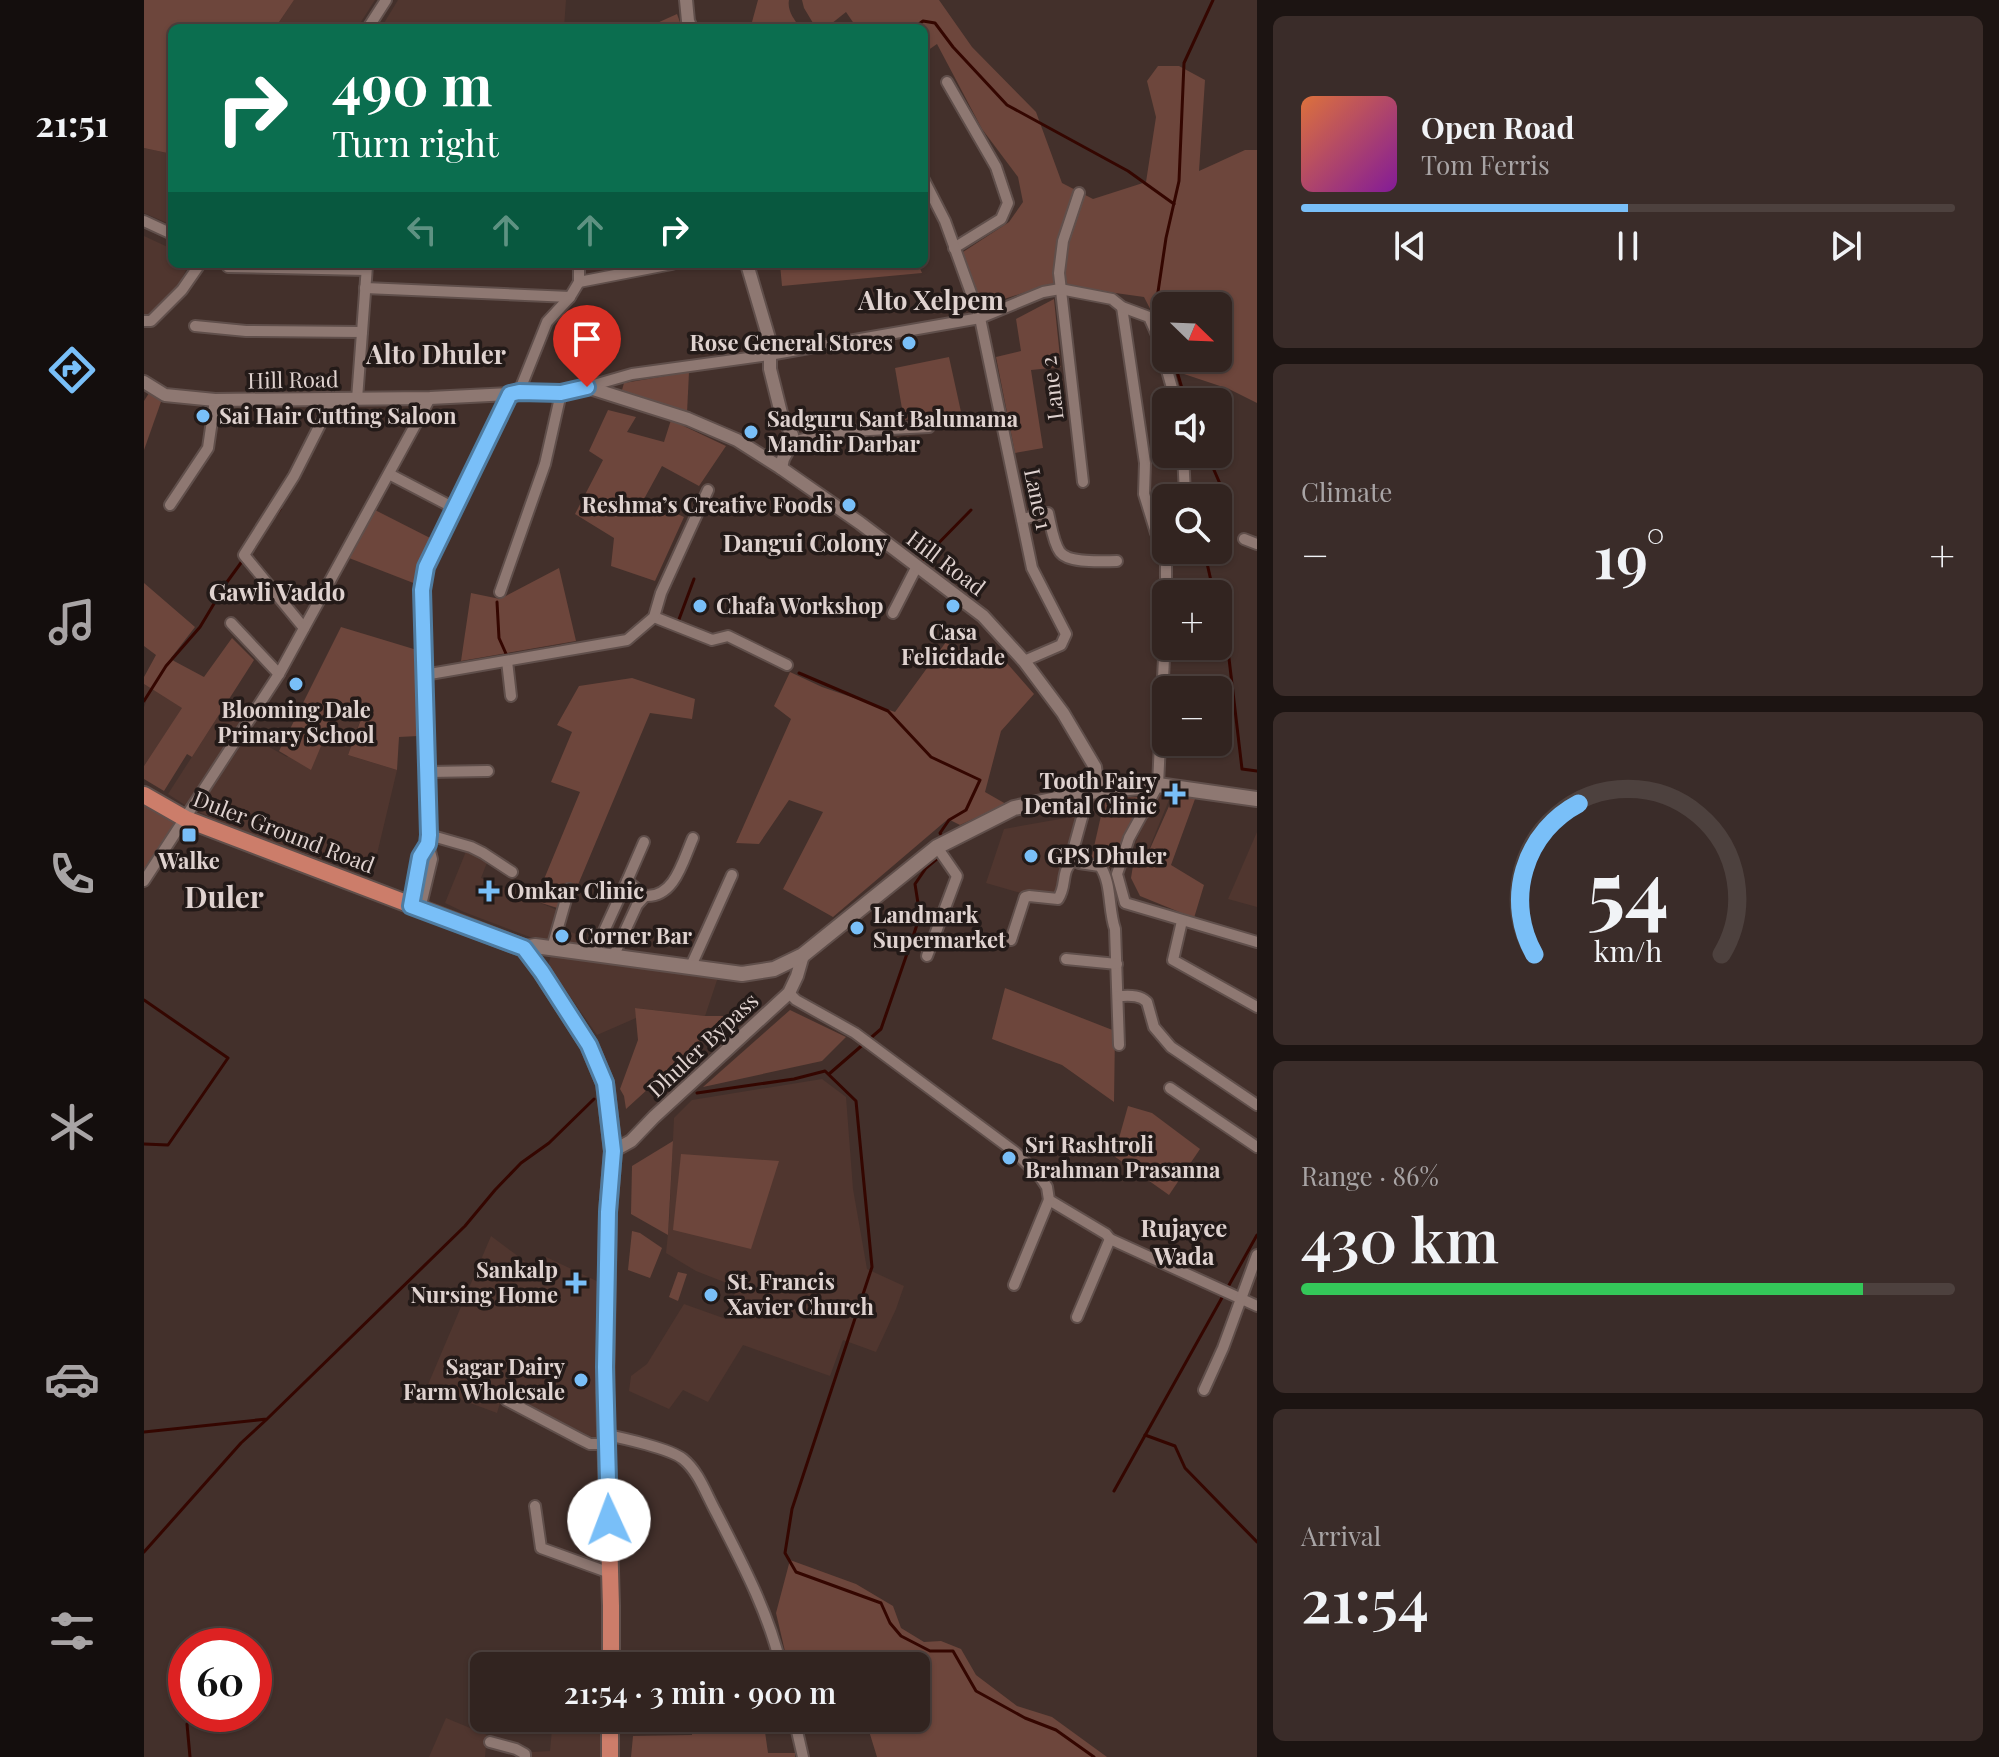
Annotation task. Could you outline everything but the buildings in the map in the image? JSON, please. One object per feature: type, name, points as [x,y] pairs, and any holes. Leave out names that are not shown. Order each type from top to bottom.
[{"type":"main road","points":[[611,1652],[605,1367],[608,1212],[613,1151],[605,1083],[589,1045],[524,948],[552,948],[742,974],[774,969],[803,955],[937,847],[1014,808],[1093,791],[1158,785],[1257,799]]},
{"type":"main road","name":"Duler Ground Road","points":[[144,795],[186,819],[524,948]]},
{"type":"main road","points":[[610,1732],[610,1757]]},
{"type":"street","points":[[371,24],[386,0]]},
{"type":"street","points":[[686,0],[689,24]]},
{"type":"street","points":[[947,82],[996,167],[1008,203],[1001,219],[954,248]]},
{"type":"street","name":"Lane 1","points":[[928,188],[945,221],[980,318],[1032,568],[1066,634],[1061,645],[1024,661]]},
{"type":"street","name":"Lane 2","points":[[1079,193],[1063,241],[1059,273],[1083,482]]},
{"type":"street","points":[[144,221],[168,232]]},
{"type":"street","points":[[144,321],[151,321],[182,290],[197,268]]},
{"type":"street","points":[[357,399],[366,268]]},
{"type":"street","points":[[416,907],[420,857],[429,840],[422,590],[426,567],[515,393],[547,322],[579,282],[579,268]]},
{"type":"street","points":[[579,282],[651,268]]},
{"type":"street","points":[[748,268],[770,342],[770,369],[781,413],[792,435],[781,468]]},
{"type":"street","points":[[365,288],[570,297]]},
{"type":"street","points":[[587,387],[632,374],[769,355],[980,318],[1043,292],[1060,289],[1112,299],[1122,307],[1149,317],[1172,388]]},
{"type":"street","points":[[1122,307],[1145,463],[1144,494],[1152,520]]},
{"type":"street","points":[[195,326],[246,331],[362,332]]},
{"type":"street","name":"Hill Road","points":[[144,382],[165,395],[215,400],[430,398],[561,393],[587,387],[688,419],[737,440],[860,523],[983,616],[1024,661],[1063,713],[1095,767],[1093,791]]},
{"type":"street","points":[[500,592],[545,464],[561,393]]},
{"type":"street","points":[[144,881],[279,674],[430,398]]},
{"type":"street","points":[[304,628],[244,555],[294,476],[333,399]]},
{"type":"street","points":[[170,505],[208,448],[215,400]]},
{"type":"street","points":[[792,442],[831,432],[929,427]]},
{"type":"street","points":[[389,474],[456,509]]},
{"type":"street","points":[[424,675],[627,640],[654,617],[661,593],[708,490]]},
{"type":"street","points":[[1022,519],[1048,513],[1057,547],[1069,559],[1117,561]]},
{"type":"street","points":[[1244,539],[1257,544]]},
{"type":"street","points":[[893,613],[917,566]]},
{"type":"street","points":[[654,617],[712,640],[728,636],[787,665]]},
{"type":"street","points":[[231,623],[279,674]]},
{"type":"street","points":[[1164,660],[1158,785],[1129,838],[1117,874],[1125,903],[1257,942]]},
{"type":"street","points":[[507,661],[511,696]]},
{"type":"street","points":[[428,772],[488,771]]},
{"type":"street","points":[[1093,791],[1072,854],[1079,863],[1100,866],[1106,875],[1110,915],[1115,929],[1119,1045]]},
{"type":"street","points":[[627,881],[645,896],[666,891],[675,879],[693,838]]},
{"type":"street","points":[[429,840],[471,847],[512,872]]},
{"type":"street","points":[[593,955],[644,842]]},
{"type":"street","points":[[927,956],[957,876],[937,847]]},
{"type":"street","points":[[1011,940],[1025,897],[1058,899],[1066,866],[1075,858]]},
{"type":"street","points":[[691,966],[732,875]]},
{"type":"street","points":[[552,948],[569,889]]},
{"type":"street","points":[[613,957],[637,905],[645,896]]},
{"type":"street","points":[[1182,921],[1173,960],[1257,1007]]},
{"type":"street","name":"Dhuler Bypass","points":[[613,1151],[631,1141],[789,993],[803,955]]},
{"type":"street","points":[[1066,959],[1117,964]]},
{"type":"street","points":[[789,993],[855,1033],[1015,1152],[1041,1178],[1047,1187],[1049,1200],[1014,1285]]},
{"type":"street","points":[[1118,996],[1140,996],[1144,999],[1154,1027],[1171,1047],[1257,1105]]},
{"type":"street","points":[[1170,1088],[1257,1147]]},
{"type":"street","points":[[1049,1200],[1110,1239],[1257,1306]]},
{"type":"street","points":[[1077,1317],[1110,1239]]},
{"type":"street","points":[[1204,1390],[1257,1255]]},
{"type":"street","points":[[506,1400],[590,1444],[629,1439],[681,1458],[696,1474],[751,1580],[778,1652]]},
{"type":"street","points":[[535,1506],[541,1548],[610,1573]]},
{"type":"street","points":[[797,1732],[803,1757]]},
{"type":"street","points":[[490,1742],[516,1749],[525,1757]]},
{"type":"shaded area","points":[[144,0],[294,0],[278,24],[168,24],[168,153],[144,148]]},
{"type":"shaded area","points":[[294,0],[375,0],[360,24],[278,24]]},
{"type":"shaded area","points":[[398,0],[566,0],[564,24],[383,24]]},
{"type":"shaded area","points":[[758,0],[789,0],[790,11],[798,24],[754,24]]},
{"type":"shaded area","points":[[802,0],[939,0],[972,47],[1036,112],[1062,183],[1093,199],[1146,182],[1156,117],[1147,81],[1158,66],[1179,66],[1205,80],[1199,171],[1245,150],[1257,150],[1257,403],[1232,388],[1183,372],[1232,372],[1232,292],[1152,292],[1152,313],[1144,297],[1051,284],[982,306],[963,252],[1009,222],[1023,202],[1018,177],[982,129],[937,44],[928,50],[928,24],[854,24],[846,12],[831,24],[814,24]]},
{"type":"shaded area","points":[[677,14],[681,24],[655,24]]},
{"type":"shaded area","points":[[144,148],[168,153],[168,223],[144,213]]},
{"type":"shaded area","points":[[144,236],[168,247],[168,268],[187,268],[157,312],[144,314]]},
{"type":"shaded area","points":[[780,268],[920,268],[922,273],[782,286]]},
{"type":"shaded area","points":[[1054,299],[1061,367],[1031,370],[1043,448],[1015,453],[996,357],[1021,351],[1016,319]]},
{"type":"shaded area","points":[[949,357],[961,412],[904,420],[895,368]]},
{"type":"shaded area","points":[[689,372],[687,413],[622,390],[624,383]]},
{"type":"shaded area","points":[[149,393],[162,399],[144,450],[144,401]]},
{"type":"shaded area","points":[[608,410],[636,417],[627,432],[664,442],[671,420],[726,446],[699,486],[662,466],[644,499],[684,517],[655,581],[611,566],[614,538],[575,514],[603,460],[589,451]]},
{"type":"shaded area","points":[[375,510],[436,541],[416,584],[349,558]]},
{"type":"shaded area","points":[[559,568],[576,641],[461,661],[471,593],[500,599]]},
{"type":"shaded area","points":[[144,583],[195,627],[171,658],[174,661],[204,677],[232,638],[254,660],[192,757],[187,754],[164,791],[144,779],[144,766],[182,708],[144,684],[144,677],[156,655],[144,646]]},
{"type":"shaded area","points":[[341,627],[417,650],[418,736],[399,737],[397,770],[348,755],[360,722],[337,708],[311,770],[279,751]]},
{"type":"shaded area","points":[[946,642],[974,664],[992,646],[1034,694],[1001,731],[985,792],[1006,804],[960,825],[948,819],[833,917],[783,889],[823,812],[789,800],[759,844],[736,843],[791,719],[774,706],[790,672],[822,687],[895,712]]},
{"type":"shaded area","points":[[632,678],[695,699],[692,719],[650,713],[567,911],[535,901],[580,792],[551,782],[572,732],[557,725],[579,686]]},
{"type":"shaded area","points":[[144,684],[183,708],[144,766],[146,702]]},
{"type":"shaded area","points":[[226,704],[246,717],[188,807],[168,794]]},
{"type":"shaded area","points":[[336,708],[360,721],[348,755],[397,770],[372,875],[249,835],[197,811],[248,735],[287,757]]},
{"type":"shaded area","points":[[1159,792],[1171,795],[1149,849],[1135,843]]},
{"type":"shaded area","points":[[1174,795],[1195,799],[1171,865],[1204,885],[1194,918],[1140,896],[1131,878],[1136,847],[1149,851]]},
{"type":"shaded area","points":[[1143,797],[1113,868],[1091,860],[1105,798]]},
{"type":"shaded area","points":[[144,802],[179,823],[144,875]]},
{"type":"shaded area","name":"GPS Dhuler","points":[[1077,816],[1057,894],[1021,893],[986,883],[1004,829]]},
{"type":"shaded area","points":[[1257,832],[1257,907],[1228,899]]},
{"type":"shaded area","points":[[467,849],[488,860],[481,878],[557,910],[550,939],[530,937],[445,903]]},
{"type":"shaded area","points":[[563,929],[597,942],[589,946],[558,942]]},
{"type":"shaded area","points":[[552,953],[719,974],[705,1016],[636,1008],[636,1018],[597,1035],[548,965]]},
{"type":"shaded area","points":[[1005,988],[1115,1031],[1114,1102],[1062,1065],[992,1039]]},
{"type":"shaded area","points":[[635,1008],[728,1016],[626,1109],[620,1089],[638,1040]]},
{"type":"shaded area","points":[[790,1010],[846,1037],[822,1061],[703,1087]]},
{"type":"shaded area","points":[[822,1079],[846,1097],[853,1189],[867,1269],[904,1286],[876,1352],[843,1340],[830,1376],[743,1345],[708,1402],[683,1390],[669,1409],[629,1391],[631,1376],[647,1364],[684,1304],[726,1319],[737,1287],[696,1271],[666,1253],[674,1118],[692,1100]]},
{"type":"shaded area","points":[[1128,1106],[1152,1113],[1200,1149],[1169,1195],[1114,1156]]},
{"type":"shaded area","points":[[673,1141],[668,1235],[631,1214],[632,1166]]},
{"type":"shaded area","points":[[681,1154],[779,1161],[751,1249],[673,1230]]},
{"type":"shaded area","points":[[632,1231],[662,1248],[650,1278],[628,1270]]},
{"type":"shaded area","points":[[491,1236],[534,1268],[544,1256],[603,1284],[598,1440],[503,1393],[497,1413],[427,1387]]},
{"type":"shaded area","points":[[678,1272],[687,1274],[678,1301],[669,1297]]},
{"type":"shaded area","points":[[790,1560],[856,1584],[893,1606],[901,1628],[924,1642],[941,1641],[961,1649],[976,1675],[1017,1706],[1052,1717],[1107,1757],[877,1757],[869,1732],[930,1732],[930,1652],[785,1652],[776,1613]]},
{"type":"shaded area","points":[[446,1718],[470,1728],[470,1732],[487,1735],[485,1757],[429,1757]]},
{"type":"shaded area","points":[[552,1732],[602,1732],[601,1757],[532,1757],[532,1752],[550,1751]]},
{"type":"shaded area","points":[[692,1732],[765,1732],[768,1753],[795,1753],[795,1757],[631,1757],[633,1736],[692,1735]]},
{"type":"waterway","points":[[1158,292],[1179,181],[1184,63],[1213,0]]},
{"type":"waterway","points":[[919,24],[923,21],[935,23],[1007,105],[1128,171],[1174,204]]},
{"type":"waterway","points":[[1177,372],[1182,388]]},
{"type":"waterway","points":[[1213,468],[1220,484]]},
{"type":"waterway","points":[[268,525],[280,509]]},
{"type":"waterway","points":[[922,563],[971,510]]},
{"type":"waterway","points":[[144,701],[166,666],[200,627],[243,560]]},
{"type":"waterway","points":[[1207,564],[1211,580]]},
{"type":"waterway","points":[[680,623],[694,579]]},
{"type":"waterway","points":[[497,602],[499,638],[507,656],[561,646]]},
{"type":"waterway","points":[[1229,660],[1242,769],[1257,771]]},
{"type":"waterway","points":[[799,673],[888,711],[931,757],[980,780],[966,810],[949,820],[940,833],[943,838]]},
{"type":"waterway","points":[[829,1074],[881,1029],[920,916],[915,884],[926,868],[950,848]]},
{"type":"waterway","points":[[144,1000],[228,1058],[168,1145],[144,1144]]},
{"type":"waterway","points":[[697,1093],[794,1079],[825,1071],[856,1101],[872,1267],[792,1509],[785,1553],[796,1572],[881,1603],[890,1623],[901,1636],[930,1651],[953,1651],[976,1691],[1025,1718],[1056,1730],[1094,1757]]},
{"type":"waterway","points":[[144,1432],[267,1419],[465,1226],[521,1163],[549,1143],[594,1099]]},
{"type":"waterway","points":[[1114,1491],[1257,1235]]},
{"type":"waterway","points":[[144,1552],[241,1443],[266,1420]]},
{"type":"waterway","points":[[1145,1435],[1175,1446],[1185,1468],[1257,1542]]},
{"type":"waterway","points":[[188,1732],[190,1757]]},
{"type":"place","name":"Rose General Stores","points":[[909,343]]},
{"type":"place","name":"Sai Hair Cutting Saloon","points":[[203,416]]},
{"type":"place","name":"Sadguru Sant Balumama Mandir Darbar","points":[[751,432]]},
{"type":"place","name":"Reshma’s Creative Foods","points":[[849,505]]},
{"type":"place","name":"Chafa Workshop","points":[[700,606]]},
{"type":"place","name":"Casa Felicidade","points":[[953,606]]},
{"type":"place","name":"Blooming Dale Primary School","points":[[296,684]]},
{"type":"place","name":"Tooth Fairy Dental Clinic","points":[[1175,794]]},
{"type":"place","name":"Walke","points":[[189,835]]},
{"type":"place","name":"GPS Dhuler","points":[[1031,856]]},
{"type":"place","name":"Omkar Clinic","points":[[489,891]]},
{"type":"place","name":"Landmark Supermarket","points":[[857,928]]},
{"type":"place","name":"Corner Bar","points":[[562,936]]},
{"type":"place","name":"Sri Rashtroli Brahman Prasanna","points":[[1009,1158]]},
{"type":"place","name":"Sankalp Nursing Home","points":[[576,1283]]},
{"type":"place","name":"St. Francis Xavier Church","points":[[711,1295]]},
{"type":"place","name":"Sagar Dairy Farm Wholesale","points":[[581,1380]]},
{"type":"district","name":"Alto Xelpem","points":[[931,301]]},
{"type":"district","name":"Alto Dhuler","points":[[436,355]]},
{"type":"district","name":"Dangui Colony","points":[[805,544]]},
{"type":"district","name":"Gawli Vaddo","points":[[277,593]]},
{"type":"district","name":"Duler","points":[[224,898]]},
{"type":"district","name":"Rujayee Wada","points":[[1184,1243]]},
{"type":"route","points":[[587,387],[561,393],[510,394],[426,567],[422,590],[429,835],[428,844],[420,857],[411,906],[524,948],[589,1045],[605,1083],[613,1151],[608,1212],[605,1367],[609,1520]]}]
